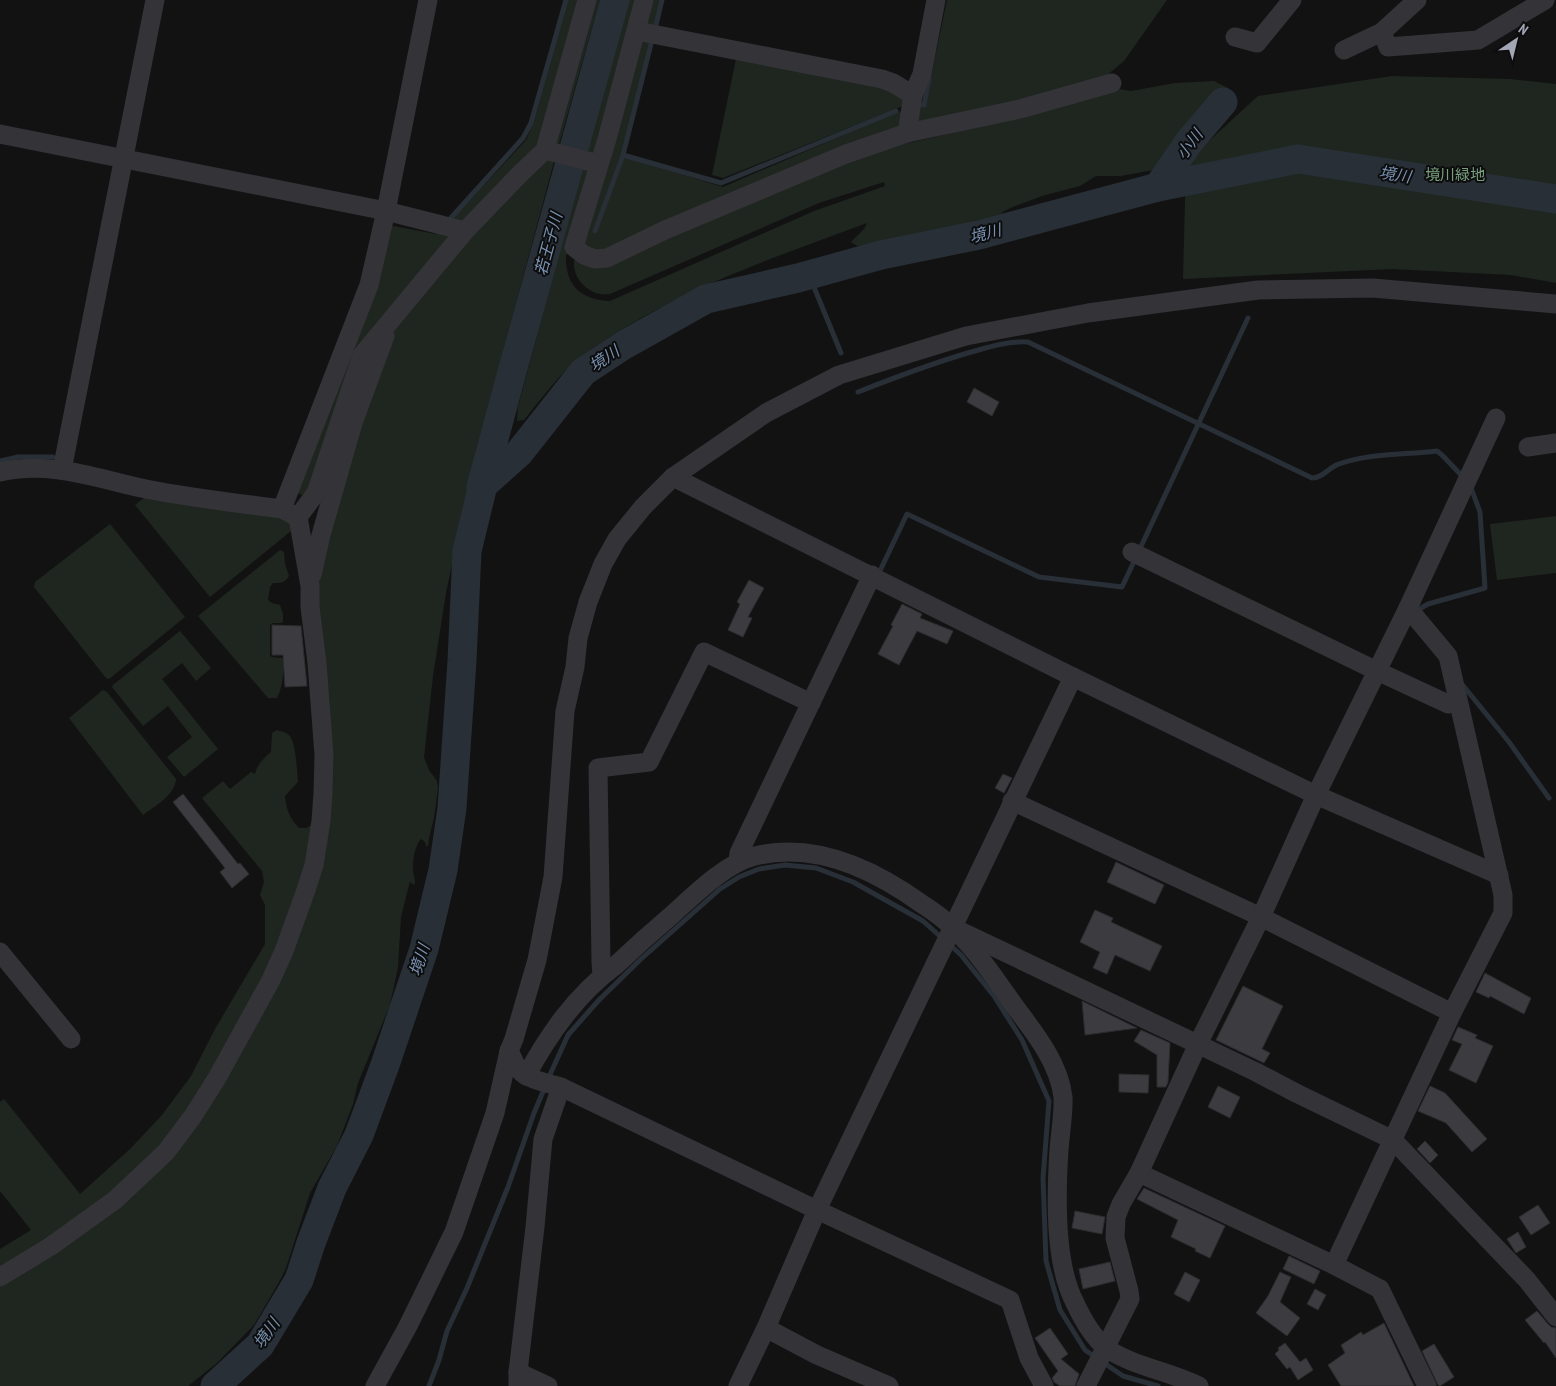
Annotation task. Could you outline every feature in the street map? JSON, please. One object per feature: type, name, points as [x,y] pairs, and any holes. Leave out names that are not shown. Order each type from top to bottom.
[{"type":"street","points":[[62,470],[155,0]]},
{"type":"street","points":[[310,586],[290,513],[369,285],[386,212],[428,0]]},
{"type":"street","points":[[0,472],[31,467],[77,472],[147,489],[290,513],[316,493],[362,355],[465,231],[520,174],[549,151],[587,0]]},
{"type":"street","points":[[644,0],[637,31],[574,246],[584,255],[595,259],[607,258],[665,230],[846,154],[906,133],[1020,109],[1112,83]]},
{"type":"street","points":[[906,133],[913,95],[922,74],[936,0]]},
{"type":"street","points":[[1235,38],[1257,43],[1292,0]]},
{"type":"street","points":[[1344,50],[1382,32],[1417,0]]},
{"type":"street","points":[[1382,32],[1388,47],[1478,40],[1545,0]]},
{"type":"street","points":[[637,31],[882,78],[913,95]]},
{"type":"street","points":[[0,134],[386,212],[465,231]]},
{"type":"street","points":[[549,151],[599,164]]},
{"type":"street","points":[[375,1386],[408,1326],[454,1232],[495,1113],[509,1051],[537,960],[553,877],[565,710],[575,667],[578,638],[588,602],[603,564],[617,539],[673,477],[766,413],[839,375],[976,334],[1088,313],[1258,290],[1373,288],[1556,304]]},
{"type":"street","points":[[0,1277],[51,1246],[115,1200],[166,1152],[193,1116],[217,1078],[271,980],[284,951],[314,865],[321,821],[324,755],[317,663],[310,607],[310,586],[321,535],[352,423],[390,321]]},
{"type":"street","points":[[1086,1386],[1130,1299],[1114,1238],[1116,1217],[1121,1204],[1139,1172],[1198,1044],[1261,917],[1316,795],[1408,608],[1496,418]]},
{"type":"street","points":[[1528,447],[1556,443]]},
{"type":"street","points":[[673,477],[1073,677],[1316,795],[1499,875]]},
{"type":"street","points":[[1132,552],[1448,704]]},
{"type":"street","points":[[738,861],[739,853],[872,575]]},
{"type":"street","points":[[1334,1266],[1452,1013],[1503,913],[1503,894],[1499,875],[1448,656],[1408,608]]},
{"type":"street","points":[[602,975],[598,768],[649,762],[704,652],[811,703]]},
{"type":"street","points":[[738,1386],[766,1328],[817,1210],[1073,677]]},
{"type":"street","points":[[1012,801],[1261,917],[1452,1013]]},
{"type":"street","points":[[526,1076],[542,1047],[563,1016],[602,975],[699,890],[738,861],[782,852],[822,856],[867,870],[900,888],[953,927],[1256,1072],[1393,1140],[1527,1280],[1556,1316]]},
{"type":"street","points":[[953,927],[995,978],[1034,1032],[1049,1056],[1058,1077],[1063,1098],[1057,1223],[1061,1255],[1067,1282],[1074,1301],[1092,1332],[1106,1348],[1152,1370],[1199,1386]]},
{"type":"street","points":[[0,952],[71,1039]]},
{"type":"street","points":[[509,1051],[519,1070],[526,1076],[561,1087],[1010,1300],[1029,1358],[1044,1386]]},
{"type":"street","points":[[548,1386],[518,1379],[543,1139],[561,1087]]},
{"type":"street","points":[[1139,1172],[1380,1289],[1427,1386]]},
{"type":"street","points":[[766,1328],[817,1356],[889,1386]]},
{"type":"green space","points":[[568,0],[582,0],[535,151],[463,222],[449,223],[526,140],[534,122]]},
{"type":"green space","points":[[593,0],[600,0],[558,148],[554,146]]},
{"type":"green space","points":[[628,0],[639,0],[597,157],[585,155]]},
{"type":"green space","points":[[649,0],[661,0],[653,30],[646,29]]},
{"type":"green space","points":[[947,0],[1167,0],[1124,61],[1106,76],[922,127],[915,121],[917,109],[925,106]]},
{"type":"green space","points":[[651,37],[622,151],[593,230],[596,233],[624,157],[723,187],[897,112],[907,110],[900,130],[605,253],[584,250],[583,231],[640,38]]},
{"type":"green space","points":[[737,54],[883,82],[908,104],[723,178],[712,175]]},
{"type":"green space","name":"境川緑地","points":[[1392,76],[1510,79],[1556,84],[1556,283],[1511,275],[1392,269],[1183,279],[1186,162],[1258,96]]},
{"type":"green space","points":[[1214,81],[1228,88],[1225,94],[1218,96],[1164,168],[1121,176],[1096,176],[1080,186],[1042,196],[1015,206],[982,226],[857,246],[851,242],[864,229],[867,223],[743,270],[653,312],[590,350],[571,365],[524,420],[517,421],[518,407],[583,165],[592,171],[566,256],[566,267],[572,283],[577,289],[591,298],[610,301],[814,211],[885,186],[884,182],[819,203],[610,294],[595,292],[588,289],[582,283],[577,277],[575,270],[576,254],[589,263],[875,150],[1046,110],[1112,88],[1131,91],[1175,83]]},
{"type":"green space","points":[[547,157],[555,158],[474,459],[446,593],[433,676],[424,757],[429,770],[437,781],[438,788],[428,846],[421,839],[414,854],[413,873],[415,882],[414,885],[410,882],[401,917],[398,967],[390,1005],[358,1083],[353,1104],[337,1146],[310,1193],[286,1268],[254,1325],[217,1363],[188,1386],[0,1386],[0,1284],[61,1248],[208,1104],[326,833],[314,599],[334,509],[387,341],[426,284]]},
{"type":"green space","points":[[388,225],[436,234],[440,231],[454,234],[415,282],[306,493],[301,495],[297,492]]},
{"type":"green space","points":[[148,495],[285,517],[291,522],[291,531],[210,597],[135,505]]},
{"type":"green space","points":[[1556,516],[1556,573],[1497,580],[1490,524]]},
{"type":"green space","points":[[110,524],[185,617],[109,679],[106,678],[34,587],[35,582]]},
{"type":"green space","points":[[280,550],[284,552],[289,576],[281,583],[273,583],[270,587],[268,600],[280,605],[283,622],[270,625],[270,656],[285,660],[279,694],[277,698],[268,698],[198,616]]},
{"type":"green space","points":[[180,631],[211,668],[196,681],[182,663],[162,679],[218,749],[184,777],[167,757],[192,737],[168,706],[143,726],[112,687]]},
{"type":"green space","points":[[103,690],[107,692],[176,779],[175,785],[168,795],[143,815],[69,718]]},
{"type":"green space","points":[[277,730],[290,736],[295,753],[298,782],[285,796],[289,814],[299,828],[306,828],[314,824],[318,828],[273,966],[189,1114],[132,1179],[0,1272],[0,1249],[31,1230],[0,1191],[0,1102],[4,1099],[80,1194],[130,1149],[162,1115],[191,1076],[215,1029],[265,944],[265,905],[260,895],[264,882],[262,871],[202,798],[223,781],[230,789],[251,772],[255,774],[259,764],[271,752],[272,733]]},
{"type":"building","points":[[974,388],[999,402],[992,416],[967,402]]},
{"type":"building","points":[[749,580],[764,588],[748,617],[752,618],[743,637],[728,630],[740,604],[737,602]]},
{"type":"building","points":[[902,604],[922,614],[920,618],[953,631],[947,644],[917,631],[899,665],[878,654]]},
{"type":"building","points":[[272,625],[301,626],[307,686],[285,687],[283,655],[272,655]]},
{"type":"building","points":[[1003,774],[1012,778],[1004,793],[995,788]]},
{"type":"building","points":[[183,794],[238,864],[240,863],[249,874],[232,888],[220,872],[225,868],[173,802]]},
{"type":"building","points":[[1116,862],[1164,885],[1155,904],[1107,882]]},
{"type":"building","points":[[1095,910],[1113,918],[1111,922],[1162,946],[1150,971],[1115,955],[1107,974],[1093,968],[1100,952],[1080,942]]},
{"type":"building","points":[[1485,973],[1531,998],[1524,1014],[1490,996],[1489,998],[1476,992]]},
{"type":"building","points":[[1243,986],[1283,1006],[1262,1049],[1270,1053],[1264,1063],[1216,1040]]},
{"type":"building","points":[[1082,1001],[1137,1028],[1085,1035]]},
{"type":"building","points":[[1458,1027],[1477,1035],[1475,1038],[1493,1046],[1476,1083],[1449,1070],[1462,1044],[1452,1040]]},
{"type":"building","points":[[1141,1030],[1170,1043],[1168,1082],[1166,1087],[1157,1087],[1157,1055],[1134,1041]]},
{"type":"building","points":[[1119,1074],[1149,1075],[1148,1093],[1119,1092]]},
{"type":"building","points":[[1218,1086],[1240,1097],[1230,1118],[1208,1107]]},
{"type":"building","points":[[1430,1086],[1445,1093],[1487,1139],[1472,1152],[1446,1123],[1418,1111]]},
{"type":"building","points":[[1425,1141],[1438,1155],[1430,1163],[1417,1149]]},
{"type":"building","points":[[1144,1188],[1225,1226],[1210,1258],[1171,1237],[1178,1220],[1137,1199]]},
{"type":"building","points":[[1538,1205],[1550,1223],[1531,1235],[1519,1217]]},
{"type":"building","points":[[1075,1211],[1105,1217],[1102,1234],[1072,1228]]},
{"type":"building","points":[[1518,1232],[1526,1247],[1516,1253],[1507,1239]]},
{"type":"building","points":[[1289,1256],[1320,1271],[1314,1284],[1283,1269]]},
{"type":"building","points":[[1110,1262],[1115,1281],[1083,1289],[1079,1269]]},
{"type":"building","points":[[1185,1272],[1200,1280],[1189,1302],[1174,1294]]},
{"type":"building","points":[[1280,1272],[1291,1277],[1280,1302],[1300,1318],[1287,1336],[1256,1313],[1268,1296]]},
{"type":"building","points":[[1315,1289],[1326,1295],[1318,1310],[1307,1304]]},
{"type":"building","points":[[1537,1311],[1551,1327],[1556,1328],[1556,1358],[1545,1342],[1525,1320]]},
{"type":"building","points":[[1384,1323],[1414,1386],[1341,1386],[1328,1365],[1345,1353],[1341,1345],[1361,1332],[1363,1335]]},
{"type":"building","points":[[1050,1328],[1068,1354],[1061,1359],[1079,1374],[1075,1386],[1060,1386],[1052,1378],[1058,1371],[1035,1338]]},
{"type":"building","points":[[1285,1343],[1300,1362],[1306,1358],[1313,1370],[1298,1380],[1290,1367],[1287,1369],[1275,1354],[1279,1350],[1278,1348]]},
{"type":"building","points":[[1434,1344],[1454,1377],[1440,1386],[1422,1351]]},
{"type":"waterway","points":[[449,220],[523,138],[531,123],[566,0]]},
{"type":"waterway","name":"境川","points":[[215,1386],[260,1345],[299,1280],[332,1188],[359,1135],[424,949],[443,870],[452,808],[467,551],[483,485],[481,487],[615,0]]},
{"type":"waterway","points":[[656,25],[662,0]]},
{"type":"waterway","points":[[595,231],[623,155],[652,40]]},
{"type":"waterway","points":[[921,105],[924,105],[929,79]]},
{"type":"waterway","name":"小川","points":[[1158,187],[1189,142],[1223,102]]},
{"type":"waterway","points":[[623,155],[721,183],[896,111]]},
{"type":"waterway","points":[[576,141],[588,145]]},
{"type":"waterway","name":"境川","points":[[481,487],[519,453],[583,372],[624,345],[706,299],[798,278],[881,255],[979,235],[1158,187],[1298,159],[1556,199]]},
{"type":"waterway","points":[[809,275],[841,353]]},
{"type":"waterway","points":[[878,575],[907,514],[1039,577],[1122,587],[1248,318]]},
{"type":"waterway","points":[[858,392],[960,355],[1001,344],[1028,342],[1312,478],[1316,478],[1335,465],[1351,460],[1437,451],[1464,478]]},
{"type":"waterway","points":[[0,461],[18,457],[53,457]]},
{"type":"waterway","points":[[1416,611],[1428,604],[1485,588],[1480,512],[1470,485]]},
{"type":"waterway","points":[[1461,683],[1509,742],[1549,798]]},
{"type":"waterway","points":[[548,1079],[568,1035],[599,1000],[641,959],[720,889],[739,877],[759,869],[785,865],[816,868],[853,882],[923,921],[942,938]]},
{"type":"waterway","points":[[949,944],[961,955],[994,996],[1022,1040],[1049,1101],[1043,1178],[1046,1261],[1060,1310],[1085,1350],[1123,1376],[1158,1386]]},
{"type":"waterway","points":[[429,1386],[447,1331],[467,1288],[508,1187],[545,1087]]},
{"type":"water label","name":"若王子川","points":[[548,244]]}]
